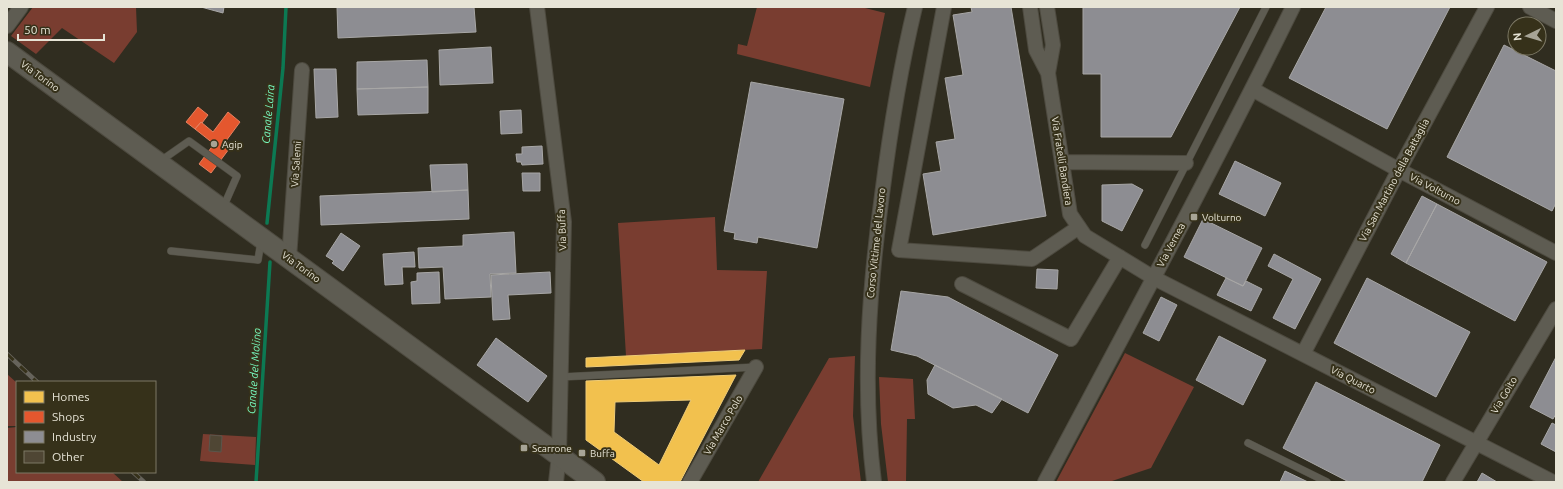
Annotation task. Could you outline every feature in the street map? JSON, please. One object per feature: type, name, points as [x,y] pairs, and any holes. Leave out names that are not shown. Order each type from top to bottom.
[{"type":"main road","name":"Via Torino","points":[[7,52],[595,482]]},
{"type":"street","points":[[7,26],[21,7]]},
{"type":"street","name":"Via Buffa","points":[[537,7],[564,222],[559,455],[556,482]]},
{"type":"street","name":"Corso Vittime del Lavoro","points":[[874,482],[870,452],[867,383],[869,310],[885,167],[897,93],[915,7]]},
{"type":"street","points":[[944,7],[899,250],[1032,259],[1079,227]]},
{"type":"street","name":"Via Fratelli Bandiera","points":[[1030,7],[1036,50],[1048,73],[1070,214],[1085,236],[1154,278]]},
{"type":"street","name":"Via Fratelli Bandiera","points":[[1047,7],[1053,45],[1048,73]]},
{"type":"street","name":"Via Vernea","points":[[1045,482],[1154,278],[1293,7]]},
{"type":"street","name":"Via San Martino della Battaglia","points":[[1303,354],[1399,170],[1487,7]]},
{"type":"street","points":[[1530,7],[1556,21]]},
{"type":"street","name":"Via Salemi","points":[[289,259],[302,70]]},
{"type":"street","name":"Via Volturno","points":[[1252,89],[1399,170],[1556,253]]},
{"type":"street","points":[[1062,162],[1186,163]]},
{"type":"street","points":[[962,284],[1071,339],[1120,257]]},
{"type":"street","name":"Via Quarto","points":[[1154,278],[1553,482]]},
{"type":"street","name":"Via Goito","points":[[1453,482],[1556,309]]},
{"type":"street","name":"Via Marco Polo","points":[[690,482],[756,367]]},
{"type":"lane","points":[[1145,245],[1266,7]]},
{"type":"lane","points":[[159,163],[189,141],[237,176],[226,201],[221,208]]},
{"type":"lane","points":[[171,251],[258,260],[262,238]]},
{"type":"lane","points":[[561,377],[756,367]]},
{"type":"lane","points":[[1248,443],[1327,482]]},
{"type":"shaded area","points":[[33,7],[136,7],[137,32],[114,63],[62,28],[36,54],[11,36]]},
{"type":"shaded area","points":[[757,7],[861,7],[885,13],[870,87],[737,54],[738,44],[747,46]]},
{"type":"shaded area","points":[[715,217],[717,270],[767,271],[762,349],[626,356],[618,223]]},
{"type":"shaded area","points":[[1125,353],[1194,387],[1151,468],[1109,482],[1056,482]]},
{"type":"shaded area","points":[[855,356],[853,416],[861,482],[758,482],[829,358]]},
{"type":"shaded area","points":[[7,374],[16,382],[16,426],[7,426]]},
{"type":"shaded area","points":[[879,377],[913,379],[915,419],[907,419],[906,482],[888,482],[881,424]]},
{"type":"shaded area","points":[[16,427],[16,473],[113,473],[123,482],[7,482],[7,428]]},
{"type":"shaded area","points":[[203,434],[256,437],[255,465],[200,461]]},
{"type":"building: Homes","points":[[745,350],[739,360],[586,367],[586,358]]},
{"type":"building: Homes","points":[[736,375],[680,482],[644,482],[586,440],[586,381]],"holes":[[[691,400],[659,465],[614,432],[615,402]]]},
{"type":"building: Shops","points":[[198,107],[208,115],[195,129],[186,122]]},
{"type":"building: Shops","points":[[228,112],[240,122],[226,141],[232,145],[211,173],[199,164],[214,144],[195,129],[201,122],[213,132]]},
{"type":"building: Industry","points":[[201,7],[224,7],[223,13]]},
{"type":"building: Industry","points":[[337,7],[474,7],[476,32],[338,38]]},
{"type":"building: Industry","points":[[971,7],[1011,7],[1046,216],[933,235],[923,174],[941,171],[936,142],[955,139],[945,78],[963,75],[953,15],[972,12]]},
{"type":"building: Industry","points":[[1083,7],[1240,7],[1171,137],[1101,137],[1101,74],[1083,74]]},
{"type":"building: Industry","points":[[1326,7],[1450,7],[1387,129],[1289,78]]},
{"type":"building: Industry","points":[[1504,45],[1507,46],[1507,56],[1526,56],[1556,71],[1556,203],[1552,211],[1447,157]]},
{"type":"building: Industry","points":[[491,47],[493,83],[440,85],[439,50]]},
{"type":"building: Industry","points":[[427,60],[428,87],[357,89],[357,62]]},
{"type":"building: Industry","points":[[314,69],[336,69],[338,117],[316,118]]},
{"type":"building: Industry","points":[[751,82],[844,99],[817,248],[758,237],[757,243],[734,239],[735,233],[724,231]]},
{"type":"building: Industry","points":[[428,87],[428,113],[358,115],[357,89]]},
{"type":"building: Industry","points":[[521,110],[522,133],[501,134],[500,111]]},
{"type":"building: Industry","points":[[542,146],[543,164],[522,165],[521,162],[517,162],[516,154],[522,154],[522,147]]},
{"type":"building: Industry","points":[[1235,161],[1281,183],[1265,216],[1219,194]]},
{"type":"building: Industry","points":[[467,164],[468,190],[432,192],[430,165]]},
{"type":"building: Industry","points":[[522,173],[540,173],[540,191],[523,191]]},
{"type":"building: Industry","points":[[1132,184],[1143,190],[1122,231],[1102,221],[1102,185]]},
{"type":"building: Industry","points":[[468,190],[469,219],[321,225],[320,196]]},
{"type":"building: Industry","points":[[1422,196],[1437,204],[1406,263],[1391,254]]},
{"type":"building: Industry","points":[[1437,204],[1547,262],[1515,321],[1406,263]]},
{"type":"building: Industry","points":[[1203,219],[1262,248],[1243,286],[1184,257]]},
{"type":"building: Industry","points":[[514,232],[516,273],[490,274],[491,297],[445,299],[443,267],[419,268],[418,248],[463,246],[463,235]]},
{"type":"building: Industry","points":[[341,233],[360,246],[343,271],[332,263],[334,261],[326,256]]},
{"type":"building: Industry","points":[[414,252],[415,267],[402,267],[403,284],[385,285],[383,254]]},
{"type":"building: Industry","points":[[1274,254],[1321,279],[1295,329],[1273,318],[1293,279],[1268,266]]},
{"type":"building: Industry","points":[[1037,269],[1058,270],[1057,289],[1036,288]]},
{"type":"building: Industry","points":[[439,272],[440,303],[412,304],[411,282],[417,281],[417,273]]},
{"type":"building: Industry","points":[[550,272],[551,293],[508,295],[510,319],[493,320],[491,275]]},
{"type":"building: Industry","points":[[1226,278],[1243,286],[1246,281],[1262,289],[1251,311],[1217,295]]},
{"type":"building: Industry","points":[[1367,278],[1470,332],[1436,397],[1334,343]]},
{"type":"building: Industry","points":[[901,291],[948,297],[1058,355],[1028,413],[917,356],[891,350]]},
{"type":"building: Industry","points":[[1161,297],[1177,305],[1159,341],[1143,333]]},
{"type":"building: Industry","points":[[1219,336],[1266,360],[1243,405],[1196,380]]},
{"type":"building: Industry","points":[[496,338],[547,376],[528,402],[477,365]]},
{"type":"building: Industry","points":[[1556,357],[1556,414],[1553,419],[1530,407]]},
{"type":"building: Industry","points":[[935,365],[1002,399],[992,413],[976,405],[953,408],[928,394],[927,380]]},
{"type":"building: Industry","points":[[1316,382],[1440,445],[1422,482],[1349,482],[1283,448]]},
{"type":"building: Industry","points":[[1552,423],[1556,425],[1556,452],[1541,444]]},
{"type":"building: Industry","points":[[1285,471],[1308,482],[1280,482]]},
{"type":"building: Industry","points":[[1482,473],[1497,482],[1477,482]]},
{"type":"building: Other","points":[[210,435],[222,436],[221,452],[209,451]]},
{"type":"waterway","name":"Canale Laira","points":[[267,223],[283,68],[286,7]]},
{"type":"waterway","name":"Canale del Molino","points":[[256,482],[270,262]]},
{"type":"railway","points":[[7,354],[36,381]]},
{"type":"railway","points":[[134,473],[144,482]]},
{"type":"place","name":"Agip","points":[[214,144]]},
{"type":"place","name":"Volturno","points":[[1194,217]]},
{"type":"place","name":"Scarrone","points":[[524,448]]},
{"type":"place","name":"Buffa","points":[[582,453]]}]
